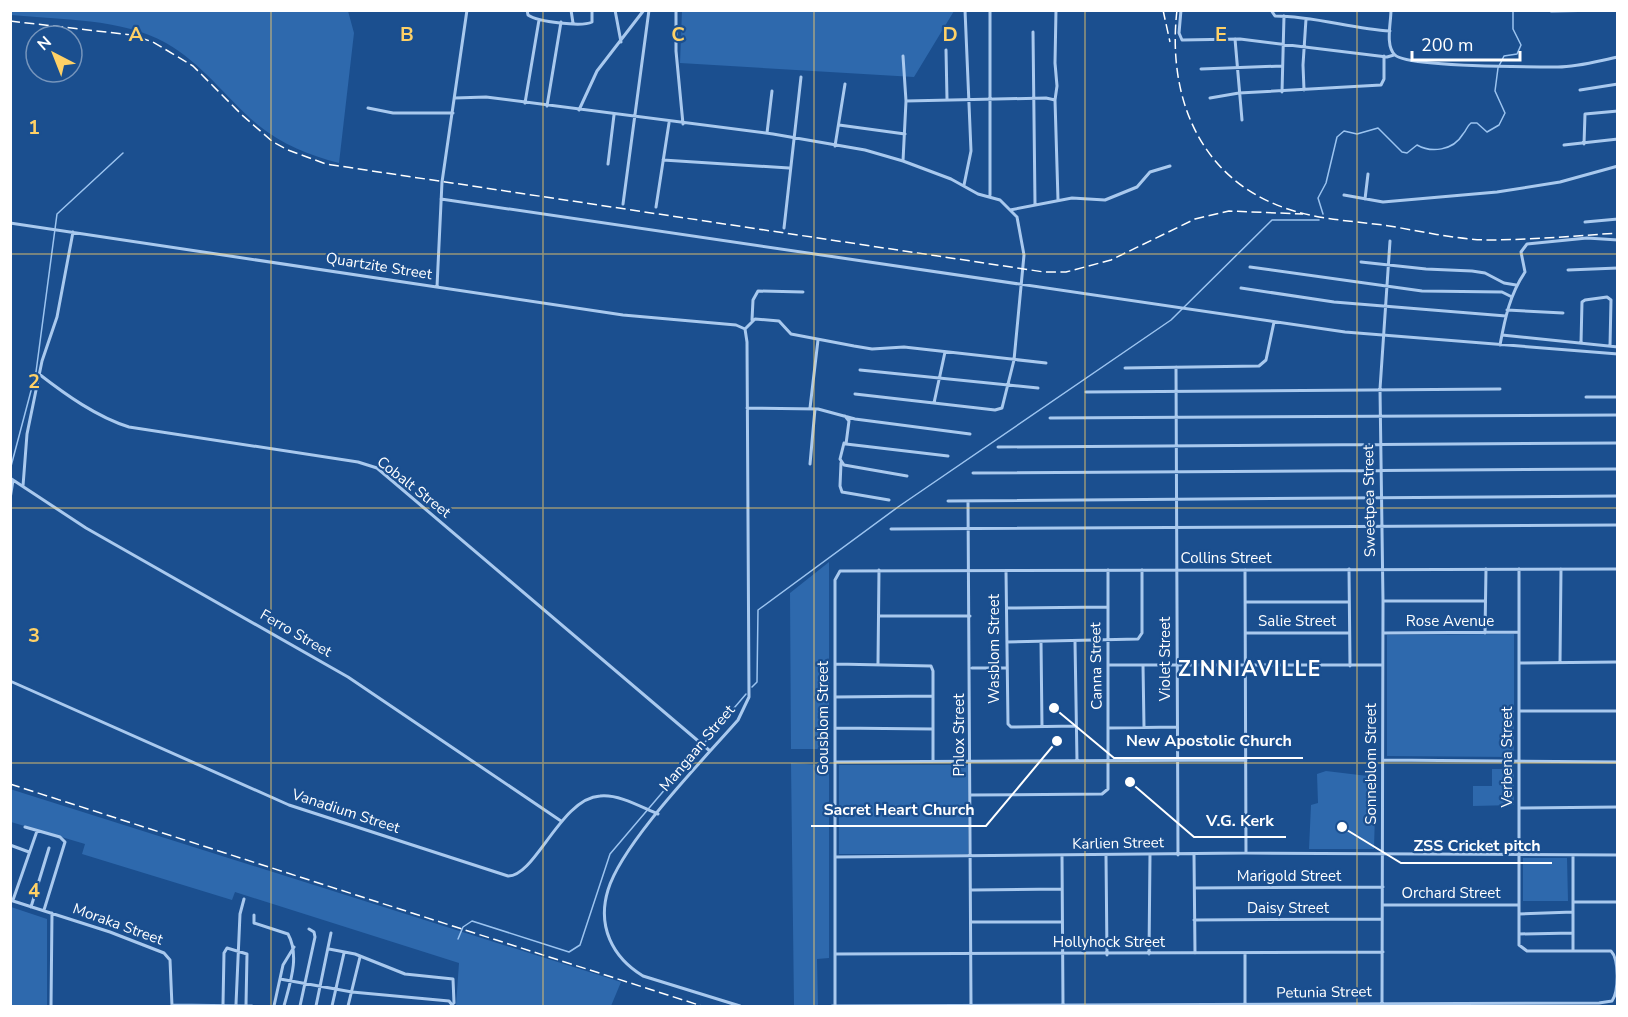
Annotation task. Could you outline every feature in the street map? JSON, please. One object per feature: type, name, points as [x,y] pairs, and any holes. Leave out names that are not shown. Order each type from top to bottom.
[{"type":"street","points":[[437,287],[441,199],[467,10]]},
{"type":"street","points":[[527,10],[528,15],[539,20],[590,24],[592,10]]},
{"type":"street","points":[[571,10],[573,23]]},
{"type":"street","points":[[615,10],[621,42]]},
{"type":"street","points":[[579,110],[597,71],[646,10]]},
{"type":"street","points":[[623,204],[646,10]]},
{"type":"street","points":[[676,10],[675,42],[683,124]]},
{"type":"street","points":[[964,185],[971,151],[965,10]]},
{"type":"street","points":[[990,10],[990,195]]},
{"type":"street","points":[[1056,10],[1057,86],[1055,100],[1058,200]]},
{"type":"street","points":[[1181,10],[1179,33],[1182,40],[1234,39],[1282,43],[1384,56],[1394,55],[1401,59],[1434,64],[1559,67],[1617,57]]},
{"type":"street","points":[[1192,10],[1203,10]]},
{"type":"street","points":[[1270,10],[1275,16],[1390,31]]},
{"type":"street","points":[[1391,10],[1390,31],[1394,55]]},
{"type":"street","points":[[1551,11],[1605,10]]},
{"type":"street","points":[[1302,11],[1304,18],[1304,90]]},
{"type":"street","points":[[1282,93],[1284,16]]},
{"type":"street","points":[[525,103],[539,20]]},
{"type":"street","points":[[547,106],[561,22]]},
{"type":"street","points":[[1033,32],[1035,204]]},
{"type":"street","points":[[1234,39],[1242,120]]},
{"type":"street","points":[[946,50],[947,99]]},
{"type":"street","points":[[903,56],[906,101],[903,161]]},
{"type":"street","points":[[1210,98],[1239,93],[1282,93],[1381,85],[1384,79],[1384,56]]},
{"type":"street","points":[[1201,69],[1281,66]]},
{"type":"street","points":[[784,228],[801,77]]},
{"type":"street","points":[[835,146],[845,84]]},
{"type":"street","points":[[1580,90],[1617,84]]},
{"type":"street","points":[[767,133],[772,92]]},
{"type":"street","points":[[455,98],[486,97],[669,123],[767,133],[835,146],[903,161],[964,185],[978,194],[990,195],[1010,210],[1017,217],[1022,231],[1024,255],[1014,360],[1009,386],[1000,410],[855,394]]},
{"type":"street","points":[[906,101],[990,98],[1055,100]]},
{"type":"street","points":[[368,108],[393,113],[453,113]]},
{"type":"street","points":[[1584,144],[1585,114],[1617,111]]},
{"type":"street","points":[[608,164],[614,115]]},
{"type":"street","points":[[656,207],[669,123]]},
{"type":"street","points":[[839,125],[905,134]]},
{"type":"street","points":[[1564,145],[1617,139]]},
{"type":"street","points":[[663,160],[790,168]]},
{"type":"street","points":[[1010,210],[1072,198],[1104,200],[1137,187],[1153,170],[1170,166]]},
{"type":"street","points":[[1344,195],[1391,201],[1524,189],[1617,166]]},
{"type":"street","points":[[1365,199],[1368,174]]},
{"type":"street","points":[[441,199],[1274,322],[1382,336],[1617,354]]},
{"type":"street","points":[[1585,222],[1617,219]]},
{"type":"street","name":"Quartzite Street","points":[[10,223],[623,315],[736,325],[745,329]]},
{"type":"street","points":[[23,486],[27,434],[39,374],[57,317],[73,232]]},
{"type":"street","points":[[1500,345],[1507,310],[1516,285],[1525,272],[1521,252],[1527,244],[1587,238],[1617,240]]},
{"type":"street","name":"Sweetpea Street","points":[[1383,666],[1380,388],[1390,241]]},
{"type":"street","points":[[1360,262],[1485,273],[1504,283],[1516,285]]},
{"type":"street","points":[[1250,267],[1386,287],[1422,291],[1502,292],[1512,297]]},
{"type":"street","points":[[1568,270],[1617,268]]},
{"type":"street","points":[[1240,288],[1384,307],[1506,316]]},
{"type":"street","points":[[745,329],[752,320],[753,300],[758,291],[803,291]]},
{"type":"street","points":[[1581,343],[1582,302],[1608,297],[1611,300],[1610,346]]},
{"type":"street","points":[[1507,310],[1563,313]]},
{"type":"street","points":[[752,320],[775,320],[791,334],[872,349],[904,347],[1046,363]]},
{"type":"street","points":[[1125,368],[1242,368],[1262,365],[1266,360],[1274,322]]},
{"type":"street","name":"Mangaan Street","points":[[740,1006],[643,976],[626,964],[608,938],[605,908],[608,890],[628,852],[738,720],[749,697],[747,342],[745,329]]},
{"type":"street","points":[[1502,335],[1617,347]]},
{"type":"street","points":[[810,408],[818,339]]},
{"type":"street","points":[[933,404],[941,378],[945,352]]},
{"type":"street","name":"Violet Street","points":[[1176,367],[1178,855]]},
{"type":"street","points":[[860,370],[1038,388]]},
{"type":"street","name":"Cobalt Street","points":[[39,374],[75,399],[129,427],[358,462],[377,468],[711,751]]},
{"type":"street","points":[[1086,392],[1380,388],[1500,389]]},
{"type":"street","points":[[1586,397],[1617,397]]},
{"type":"street","points":[[747,408],[810,408],[845,416],[970,434]]},
{"type":"street","points":[[810,464],[815,409]]},
{"type":"street","points":[[1050,418],[1617,415]]},
{"type":"street","points":[[845,416],[849,421],[844,442],[840,486],[842,492],[890,500]]},
{"type":"street","points":[[844,442],[948,456]]},
{"type":"street","points":[[998,447],[1617,443]]},
{"type":"street","points":[[842,463],[907,476]]},
{"type":"street","points":[[973,473],[1617,469]]},
{"type":"street","points":[[10,499],[12,479]]},
{"type":"street","name":"Ferro Street","points":[[12,479],[86,528],[348,677],[561,821]]},
{"type":"street","points":[[948,501],[1617,496]]},
{"type":"street","name":"Phlox Street","points":[[968,501],[971,668],[971,1006]]},
{"type":"street","points":[[891,529],[1617,525]]},
{"type":"street","points":[[1485,633],[1486,568]]},
{"type":"street","name":"Sweetpea Street","points":[[1349,569],[1350,666]]},
{"type":"street","name":"Verbena Street","points":[[1519,569],[1520,945],[1527,951],[1573,951]]},
{"type":"street","points":[[1560,663],[1561,569]]},
{"type":"street","name":"Collins Street","points":[[837,573],[842,570],[1617,569]]},
{"type":"street","points":[[878,663],[879,570]]},
{"type":"street","name":"Canna Street","points":[[971,795],[1102,794],[1106,792],[1109,784],[1108,570]]},
{"type":"street","points":[[1007,642],[1135,641],[1140,636],[1142,570]]},
{"type":"street","points":[[1245,570],[1246,853]]},
{"type":"street","name":"Wasblom Street","points":[[1006,571],[1006,716],[1009,726],[1042,726]]},
{"type":"street","name":"Gousblom Street","points":[[834,1006],[837,573]]},
{"type":"street","points":[[1383,601],[1485,601]]},
{"type":"street","points":[[1246,602],[1348,602]]},
{"type":"street","points":[[1007,608],[1107,607]]},
{"type":"street","points":[[879,616],[970,616]]},
{"type":"street","name":"Rose Avenue","points":[[1383,633],[1518,632]]},
{"type":"street","name":"Salie Street","points":[[1246,633],[1349,633]]},
{"type":"street","points":[[1041,642],[1042,726],[1076,726]]},
{"type":"street","points":[[1075,642],[1077,761]]},
{"type":"street","points":[[1519,663],[1617,662]]},
{"type":"street","points":[[835,664],[878,663],[931,666],[933,761]]},
{"type":"street","points":[[1109,665],[1383,666]]},
{"type":"street","points":[[1143,665],[1144,728]]},
{"type":"street","name":"Sonneblom Street","points":[[1382,1005],[1383,666]]},
{"type":"street","points":[[971,668],[1006,668]]},
{"type":"street","name":"Vanadium Street","points":[[10,681],[289,806],[508,876],[523,870],[561,821],[578,805],[600,796],[619,799],[658,814]]},
{"type":"street","points":[[835,697],[933,696]]},
{"type":"street","points":[[1520,711],[1617,711]]},
{"type":"street","points":[[1109,728],[1177,727]]},
{"type":"street","points":[[835,728],[933,729]]},
{"type":"street","points":[[835,762],[1246,760]]},
{"type":"street","points":[[1383,760],[1617,762]]},
{"type":"street","points":[[1519,808],[1617,807]]},
{"type":"street","points":[[25,826],[60,837],[65,842],[44,910]]},
{"type":"street","points":[[12,901],[37,831]]},
{"type":"street","points":[[10,845],[29,852]]},
{"type":"street","points":[[31,907],[49,848]]},
{"type":"street","name":"Karlien Street","points":[[835,857],[1246,853],[1617,855]]},
{"type":"street","points":[[1149,954],[1150,855]]},
{"type":"street","points":[[1194,855],[1195,953]]},
{"type":"street","points":[[1573,855],[1573,951]]},
{"type":"street","points":[[1062,856],[1063,1005]]},
{"type":"street","points":[[1106,856],[1107,955]]},
{"type":"street","name":"Marigold Street","points":[[1195,888],[1383,887]]},
{"type":"street","points":[[972,890],[1062,889]]},
{"type":"street","points":[[236,1004],[238,950],[244,899]]},
{"type":"street","name":"Moraka Street","points":[[12,901],[44,910],[164,953],[170,960],[172,1006]]},
{"type":"street","points":[[1573,902],[1617,902]]},
{"type":"street","name":"Orchard Street","points":[[1383,905],[1519,905]]},
{"type":"street","points":[[1519,914],[1573,912]]},
{"type":"street","points":[[51,1006],[52,913]]},
{"type":"street","points":[[254,915],[254,923],[288,934],[294,947],[291,981],[284,1006]]},
{"type":"street","name":"Daisy Street","points":[[1194,920],[1383,919]]},
{"type":"street","points":[[971,922],[1062,921]]},
{"type":"street","points":[[300,1006],[315,933],[309,929]]},
{"type":"street","points":[[316,1006],[331,933]]},
{"type":"street","points":[[1519,934],[1573,933]]},
{"type":"street","points":[[274,1006],[287,956],[294,947]]},
{"type":"street","points":[[328,949],[360,957],[405,974],[453,979],[453,1006]]},
{"type":"street","points":[[223,1004],[224,950],[238,950],[247,954],[246,1005]]},
{"type":"street","name":"Petunia Street","points":[[834,1006],[1518,1005],[1612,1001],[1616,990],[1613,952],[1607,950],[1573,951]]},
{"type":"street","points":[[332,1006],[344,952]]},
{"type":"street","name":"Hollyhock Street","points":[[836,954],[1107,955],[1383,952]]},
{"type":"street","points":[[1245,954],[1245,1005]]},
{"type":"street","points":[[348,1006],[360,957]]},
{"type":"street","points":[[280,979],[352,993],[449,1001],[453,1006]]},
{"type":"street","points":[[172,1006],[223,1004],[252,1006]]},
{"type":"shaded area","points":[[11,10],[348,11],[354,33],[339,163],[297,149],[267,132],[246,115],[191,61],[166,43],[110,24],[11,15]]},
{"type":"shaded area","points":[[682,11],[954,11],[914,77],[680,63]]},
{"type":"shaded area","points":[[829,562],[829,749],[791,749],[790,593]]},
{"type":"shaded area","points":[[1514,634],[1514,757],[1387,756],[1387,635]]},
{"type":"shaded area","points":[[791,763],[820,765],[829,770],[829,958],[817,959],[818,1006],[794,1006]]},
{"type":"shaded area","points":[[839,765],[968,765],[968,854],[839,854]]},
{"type":"shaded area","points":[[1492,769],[1514,769],[1514,805],[1473,806],[1473,786],[1492,786]]},
{"type":"shaded area","points":[[1326,771],[1376,777],[1374,849],[1309,849],[1311,805],[1318,803],[1317,774]]},
{"type":"shaded area","points":[[10,789],[621,982],[611,1006],[456,1006],[459,963],[235,892],[232,900],[82,854],[85,844],[11,822]]},
{"type":"shaded area","points":[[1523,858],[1567,858],[1568,901],[1523,901]]},
{"type":"shaded area","points":[[11,907],[47,919],[47,1006],[11,1006]]},
{"type":"waterway","points":[[1323,214],[1318,198],[1326,183],[1337,137],[1344,131],[1357,134],[1378,128],[1402,152],[1407,153],[1417,145],[1435,150],[1448,147],[1459,140],[1471,123],[1477,123],[1487,132],[1499,125],[1505,113],[1495,91],[1498,68],[1504,56],[1517,54],[1521,45],[1513,29],[1513,10]]},
{"type":"waterway","points":[[10,470],[36,372],[57,214],[123,153]]},
{"type":"waterway","points":[[752,687],[757,682],[758,610],[898,507],[1171,320],[1272,220],[1319,220]]},
{"type":"waterway","points":[[458,939],[463,927],[472,921],[569,952],[580,945],[610,854],[746,694]]},
{"type":"railway","points":[[1163,10],[1170,42]]},
{"type":"railway","points":[[1177,10],[1175,42],[1178,73],[1184,103],[1195,130],[1210,155],[1230,176],[1255,194],[1285,208],[1309,215],[1460,238],[1519,239],[1618,233]]},
{"type":"railway","points":[[10,21],[132,35],[153,42],[193,66],[273,142],[326,164],[1044,272],[1066,272],[1111,260],[1195,219],[1229,211],[1303,214]]},
{"type":"railway","points":[[10,784],[702,1006]]},
{"type":"place","name":"New Apostolic Church","points":[[1054,708]]},
{"type":"place","name":"Sacret Heart Church","points":[[1057,741]]},
{"type":"place","name":"V.G. Kerk","points":[[1130,782]]},
{"type":"place","name":"ZSS Cricket pitch","points":[[1342,827]]},
{"type":"district","name":"ZINNIAVILLE","points":[[1250,669]]}]
